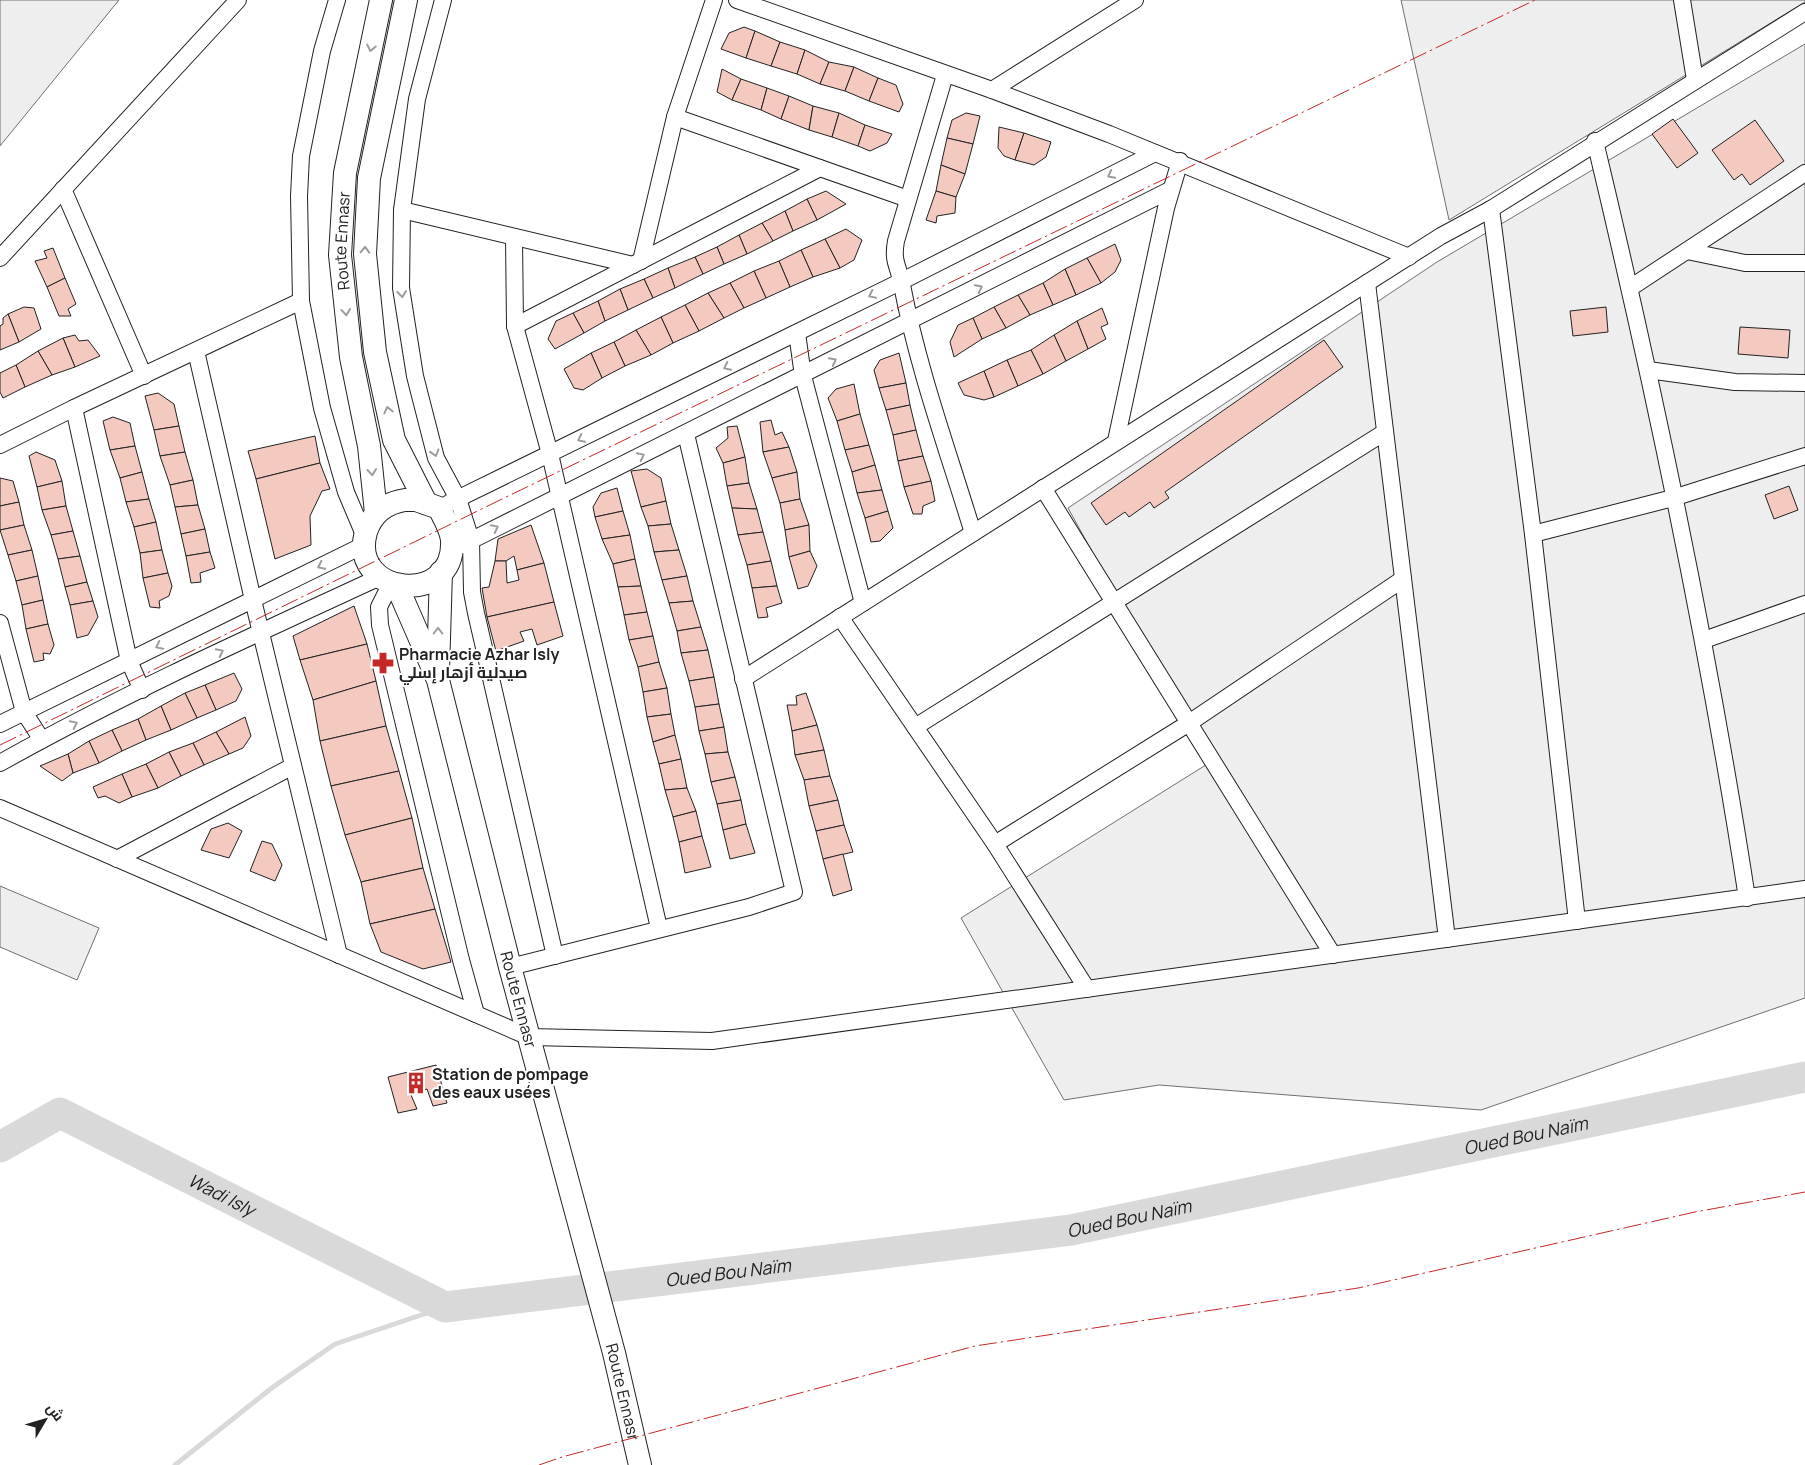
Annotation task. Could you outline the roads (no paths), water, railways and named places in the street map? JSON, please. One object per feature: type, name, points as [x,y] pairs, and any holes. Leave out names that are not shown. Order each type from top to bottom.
[{"type":"main road","name":"Route Ennasr","points":[[376,513],[369,446],[351,357],[340,255],[345,173],[381,0]]},
{"type":"main road","name":"Route Ennasr","points":[[406,0],[369,178],[365,254],[375,352],[394,440],[441,504]]},
{"type":"main road","points":[[405,500],[441,504],[449,528],[461,545],[441,572],[421,585],[389,582],[366,557],[365,541],[369,524],[376,513],[385,506],[405,500]]},
{"type":"main road","name":"Route Ennasr","points":[[438,680],[441,572]]},
{"type":"main road","name":"Route Ennasr","points":[[389,582],[438,680],[510,968],[614,1353],[640,1465]]},
{"type":"street","points":[[0,258],[238,0]]},
{"type":"street","points":[[0,724],[253,600],[365,541],[346,492],[322,408],[301,301],[299,196],[302,156],[322,51],[337,0]]},
{"type":"street","points":[[443,0],[417,99],[402,210],[401,288],[414,376],[436,458],[441,504],[550,454],[797,333],[1155,153]]},
{"type":"street","points":[[637,263],[675,117],[714,0]]},
{"type":"street","points":[[737,0],[992,90],[1180,161],[1409,257]]},
{"type":"street","points":[[992,90],[1135,0]]},
{"type":"street","points":[[1682,0],[1694,80]]},
{"type":"street","points":[[743,679],[1367,283],[1805,12]]},
{"type":"street","points":[[946,75],[908,199],[894,251],[894,264],[902,281],[909,322],[972,533]]},
{"type":"street","points":[[675,117],[908,199]]},
{"type":"street","points":[[1595,142],[1648,370],[1673,498],[1704,640],[1746,898]]},
{"type":"street","points":[[1116,441],[1170,190],[1180,161]]},
{"type":"street","points":[[515,326],[820,168]]},
{"type":"street","points":[[1630,288],[1805,173]]},
{"type":"street","points":[[63,189],[144,376]]},
{"type":"street","points":[[555,956],[461,545],[803,376],[1170,190]]},
{"type":"street","points":[[1491,208],[1533,534],[1577,922]]},
{"type":"street","points":[[402,210],[514,237],[637,263]]},
{"type":"street","points":[[514,237],[515,326],[550,454],[659,928]]},
{"type":"street","points":[[1687,251],[1744,263],[1787,265],[1805,263]]},
{"type":"street","points":[[1367,283],[1447,939]]},
{"type":"street","points":[[0,445],[301,301]]},
{"type":"street","points":[[797,333],[803,376],[863,603]]},
{"type":"street","points":[[196,350],[253,600],[339,955]]},
{"type":"street","points":[[1648,370],[1735,382],[1805,383]]},
{"type":"street","points":[[74,408],[128,660],[142,690]]},
{"type":"street","points":[[915,727],[1385,432]]},
{"type":"street","points":[[510,968],[749,906],[794,892],[686,434]]},
{"type":"street","points":[[1533,534],[1673,498],[1805,456]]},
{"type":"street","points":[[1043,488],[1333,955]]},
{"type":"street","points":[[995,844],[1189,723],[1403,579]]},
{"type":"street","points":[[0,763],[42,740],[261,632],[389,582]]},
{"type":"street","points":[[389,582],[379,607],[380,625],[458,951],[476,1014]]},
{"type":"street","points":[[1704,640],[1805,604]]},
{"type":"street","points":[[840,617],[995,844],[1087,989]]},
{"type":"street","points":[[0,623],[24,712],[42,740]]},
{"type":"street","points":[[117,859],[293,766]]},
{"type":"street","points":[[0,808],[529,1037],[712,1041],[1805,889]]},
{"type":"waterway","name":"Oued Bou Naïm","points":[[0,1147],[60,1113],[445,1307],[1071,1230],[1805,1077]]},
{"type":"waterway","points":[[175,1465],[273,1387],[335,1344],[445,1307]]},
{"type":"place","name":"Pharmacie Azhar Isly صيدلية أزهار إسلي","points":[[383,663]]},
{"type":"place","name":"Station de pompage des eaux usées","points":[[416,1083]]},
{"type":"water label","name":"Wadi Isly","points":[[222,1194]]}]
